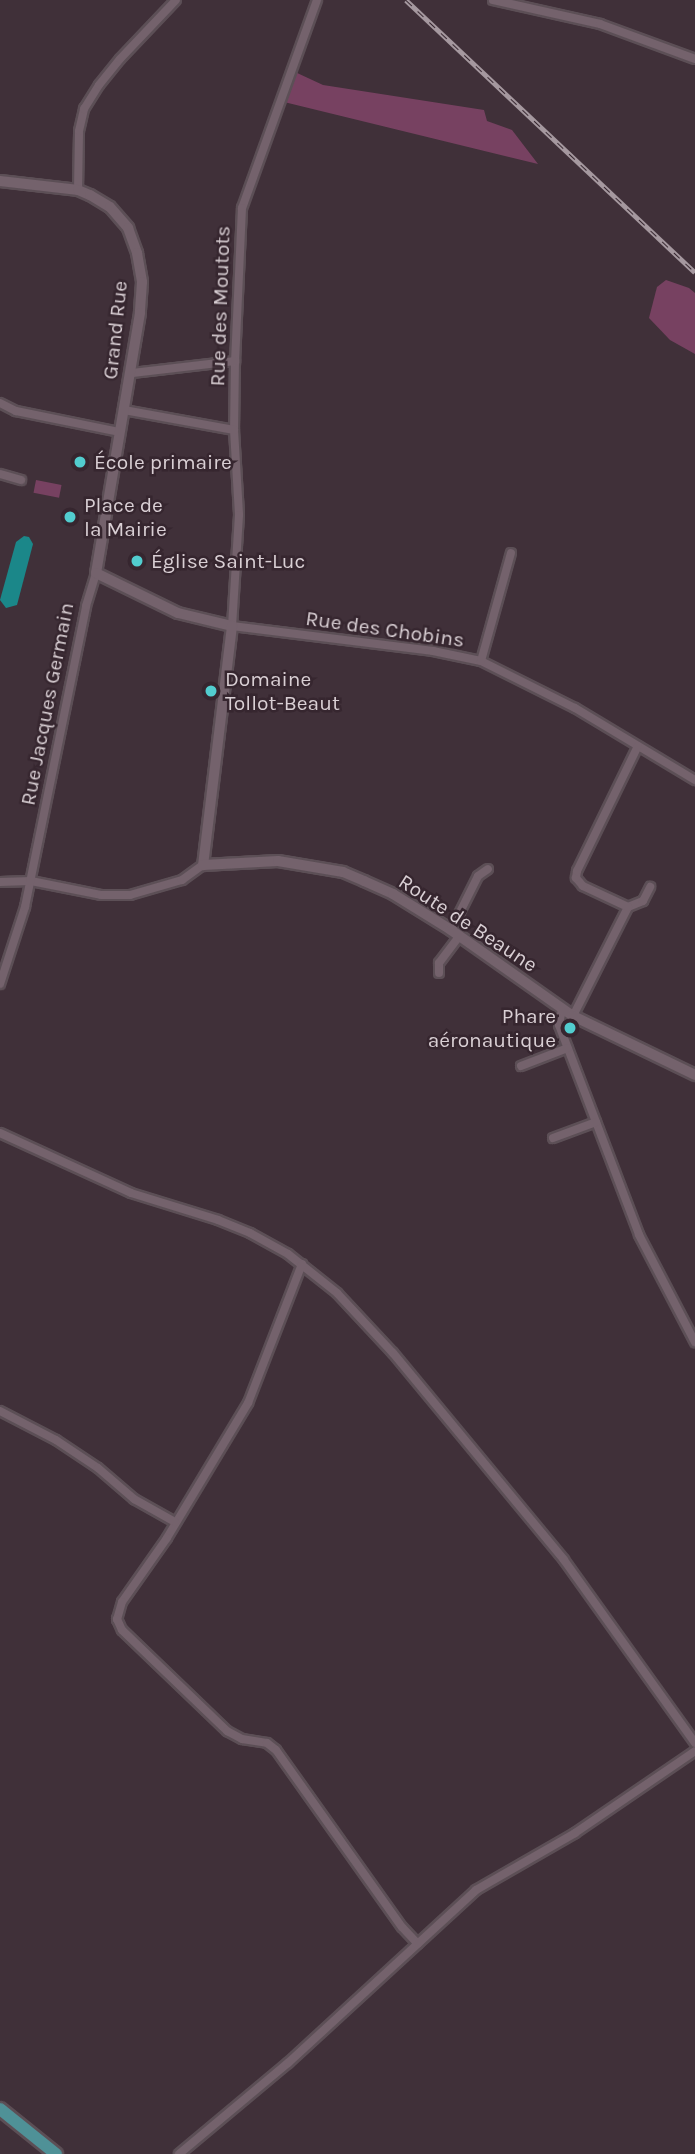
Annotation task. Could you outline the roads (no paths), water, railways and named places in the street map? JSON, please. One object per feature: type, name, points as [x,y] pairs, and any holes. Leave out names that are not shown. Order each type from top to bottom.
[{"type":"main road","points":[[0,2109],[55,2154]]},
{"type":"street","points":[[78,190],[79,131],[85,109],[99,85],[176,0]]},
{"type":"street","name":"Rue des Moutots","points":[[232,626],[239,515],[234,430],[242,208],[317,0]]},
{"type":"street","points":[[493,0],[600,24],[695,59]]},
{"type":"street","name":"Grand Rue","points":[[0,181],[78,190],[110,207],[128,228],[137,253],[142,282],[132,373],[102,535]]},
{"type":"street","points":[[132,373],[235,361]]},
{"type":"street","points":[[0,403],[16,411],[119,432]]},
{"type":"street","points":[[124,410],[234,430]]},
{"type":"street","points":[[0,474],[21,480]]},
{"type":"street","name":"Rue Jacques Germain","points":[[0,984],[32,881],[102,535]]},
{"type":"street","points":[[481,661],[511,553]]},
{"type":"street","points":[[0,882],[32,881],[101,895],[130,895],[182,880],[204,864],[232,626],[178,613],[96,573]]},
{"type":"street","name":"Rue des Chobins","points":[[232,626],[433,651],[481,661],[575,708],[695,780]]},
{"type":"street","points":[[628,907],[583,886],[576,878],[579,864],[638,746]]},
{"type":"street","name":"Route de Beaune","points":[[204,864],[278,861],[343,872],[393,894],[455,933],[573,1016],[695,1075]]},
{"type":"street","points":[[439,973],[439,964],[478,876],[488,869]]},
{"type":"street","points":[[573,1016],[628,907],[643,901],[650,887]]},
{"type":"street","points":[[562,1009],[559,1025],[639,1235],[695,1342]]},
{"type":"street","points":[[520,1066],[568,1048]]},
{"type":"street","points":[[552,1138],[596,1122]]},
{"type":"street","points":[[0,1133],[131,1193],[218,1220],[250,1233],[302,1264],[337,1293],[393,1353],[555,1550],[695,1743]]},
{"type":"street","points":[[302,1264],[248,1403],[119,1609],[117,1619],[122,1630],[227,1731],[242,1739],[267,1743],[276,1750],[402,1927],[418,1944]]},
{"type":"street","points":[[0,1411],[56,1440],[98,1468],[141,1504],[175,1522]]},
{"type":"street","points":[[179,2154],[288,2063],[418,1944],[452,1909],[476,1890],[575,1833],[695,1751]]},
{"type":"water","points":[[24,536],[29,537],[33,544],[17,605],[6,608],[0,600],[16,542]]},
{"type":"railway","points":[[406,0],[695,272]]},
{"type":"place","name":"École primaire","points":[[80,462]]},
{"type":"place","name":"Place de la Mairie","points":[[70,517]]},
{"type":"place","name":"Église Saint-Luc","points":[[137,561]]},
{"type":"place","name":"Domaine Tollot-Beaut","points":[[211,691]]},
{"type":"place","name":"Phare aéronautique","points":[[570,1028]]}]
